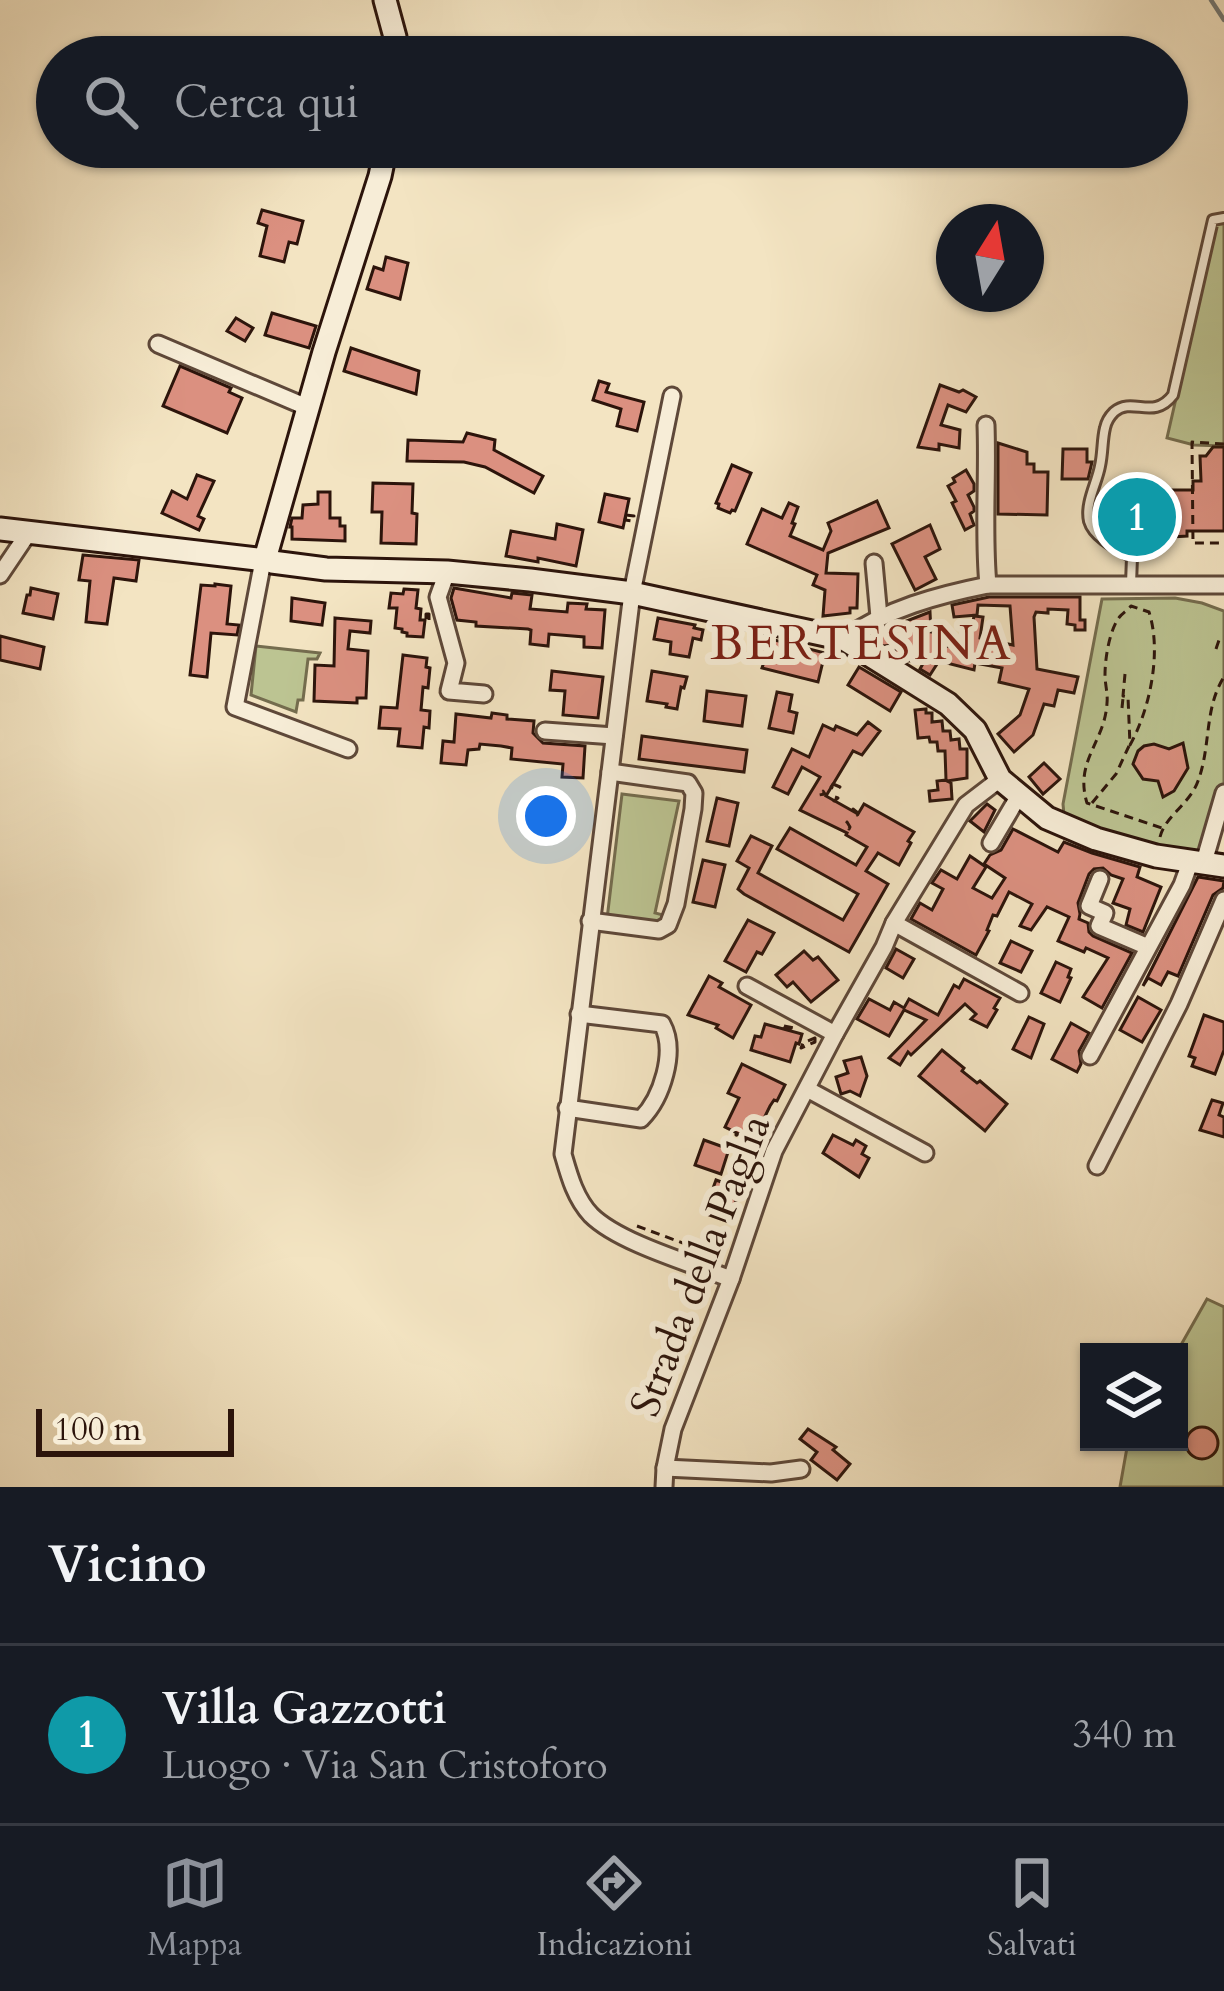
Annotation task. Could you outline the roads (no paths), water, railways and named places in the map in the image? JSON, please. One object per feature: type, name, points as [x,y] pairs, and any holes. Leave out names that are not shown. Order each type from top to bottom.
[{"type":"street","points":[[385,0],[394,36]]},
{"type":"street","points":[[348,749],[235,707],[264,560],[382,168]]},
{"type":"street","points":[[158,344],[309,409]]},
{"type":"street","points":[[672,396],[632,593],[563,1154],[570,1182],[590,1214],[618,1234],[727,1277]]},
{"type":"street","points":[[986,425],[988,585]]},
{"type":"street","points":[[0,529],[326,569],[447,572],[632,593],[844,639],[948,704],[975,730],[1000,779],[1046,818],[1156,856],[1206,863]]},
{"type":"street","points":[[0,575],[28,532]]},
{"type":"street","points":[[874,563],[879,616]]},
{"type":"street","points":[[447,572],[438,597],[456,663],[449,692],[484,694]]},
{"type":"street","points":[[844,639],[879,616],[988,585],[1224,585]]},
{"type":"street","points":[[545,730],[614,736]]},
{"type":"street","points":[[590,921],[659,930],[668,925],[693,809],[694,794],[688,783],[610,772]]},
{"type":"street","name":"Strada della Paglia","points":[[664,1487],[674,1429],[774,1151],[894,922],[966,805],[1000,779]]},
{"type":"street","points":[[1090,1056],[1182,885],[1206,863],[1224,793]]},
{"type":"street","points":[[991,843],[1021,798]]},
{"type":"street","points":[[1100,879],[1089,906],[1105,913],[1099,926],[1148,947]]},
{"type":"street","points":[[1097,1166],[1179,1004],[1224,900]]},
{"type":"street","points":[[894,922],[1020,993]]},
{"type":"street","points":[[747,986],[835,1034]]},
{"type":"street","points":[[567,1108],[641,1119],[653,1107],[670,1038],[662,1024],[579,1014]]},
{"type":"street","name":"Strada della Paglia","points":[[807,1089],[925,1153]]},
{"type":"street","name":"Strada della Paglia","points":[[665,1468],[739,1473],[800,1469]]},
{"type":"lane","points":[[1131,585],[1132,557],[1094,531],[1089,521],[1105,424],[1112,413],[1126,406],[1150,409],[1166,405],[1173,395],[1213,220],[1224,218]]},
{"type":"waterway","points":[[1211,0],[1224,20]]},
{"type":"place","name":"Villa Gazzotti","points":[[1137,517]]},
{"type":"district","name":"BERTESINA","points":[[862,642]]}]
